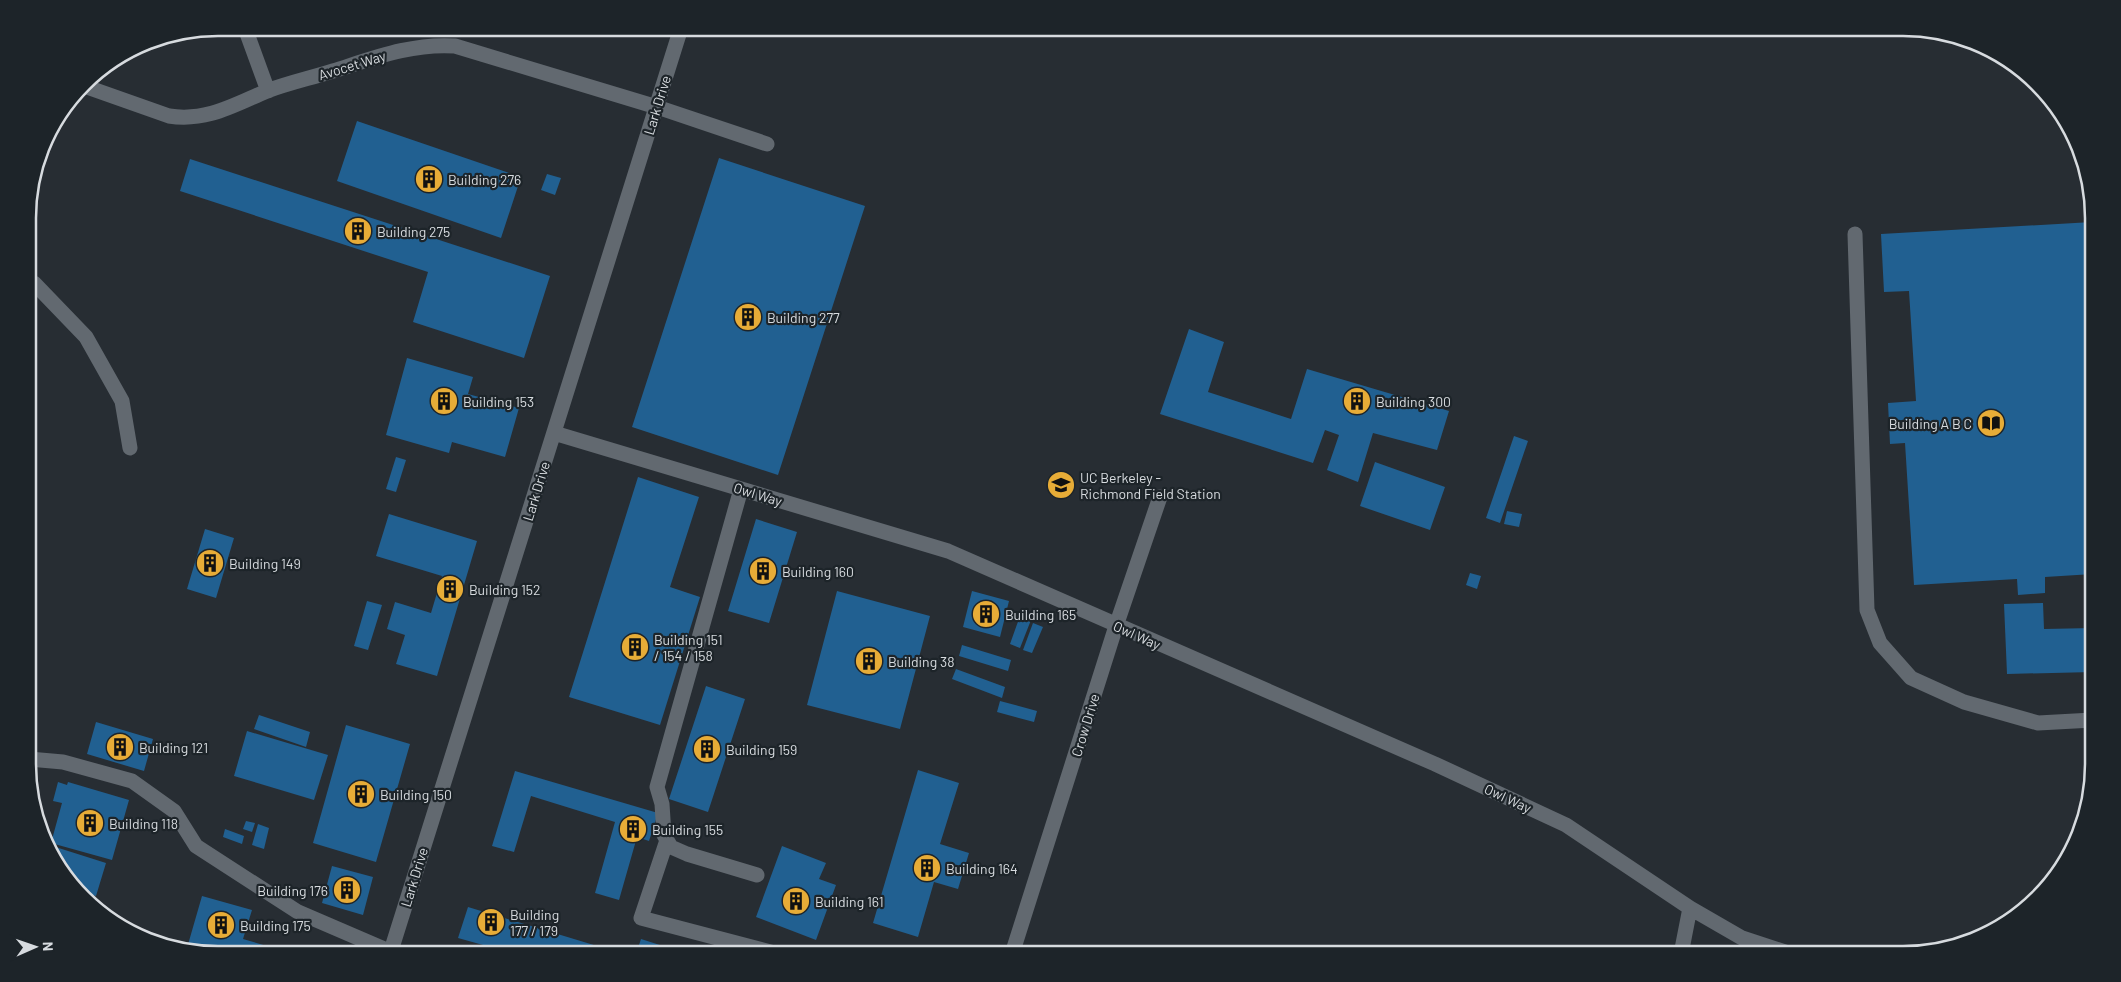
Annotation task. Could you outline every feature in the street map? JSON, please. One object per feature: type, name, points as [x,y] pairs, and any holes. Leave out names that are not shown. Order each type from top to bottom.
[{"type":"street","points":[[248,36],[268,91]]},
{"type":"street","name":"Lark Drive","points":[[393,946],[679,36]]},
{"type":"street","name":"Avocet Way","points":[[91,89],[169,116],[184,118],[217,113],[268,91],[387,54],[424,45],[455,46],[657,107],[767,144]]},
{"type":"street","points":[[1855,234],[1867,610],[1880,643],[1911,678],[1964,702],[2038,723],[2085,720]]},
{"type":"street","points":[[36,285],[86,337],[122,401],[130,448]]},
{"type":"street","name":"Owl Way","points":[[554,434],[948,551],[1435,764],[1566,824],[1690,908],[1742,938],[1766,946]]},
{"type":"street","points":[[741,490],[657,787],[662,804],[664,835],[671,846],[686,854],[757,875]]},
{"type":"street","name":"Crow Drive","points":[[1015,946],[1116,626],[1160,497]]},
{"type":"street","points":[[36,760],[64,762],[132,781],[174,811],[196,846],[298,912],[372,946]]},
{"type":"street","points":[[667,840],[640,918],[747,946]]},
{"type":"street","points":[[1683,946],[1690,908]]},
{"type":"building","name":"Building 276","points":[[357,121],[521,177],[501,238],[337,181]]},
{"type":"building","name":"Building 277","points":[[719,158],[865,206],[778,475],[632,427]]},
{"type":"building","name":"Building 275","points":[[190,159],[550,276],[524,358],[413,322],[428,272],[180,191]]},
{"type":"building","points":[[547,174],[561,178],[555,195],[541,190]]},
{"type":"building","name":"Building A B C","points":[[2085,222],[2085,574],[2045,577],[2045,593],[2018,595],[2017,579],[1914,585],[1905,443],[1890,444],[1888,403],[1916,401],[1909,291],[1884,292],[1881,234]]},
{"type":"building","name":"Building 300","points":[[1189,329],[1224,342],[1208,392],[1291,419],[1307,369],[1449,411],[1437,450],[1373,433],[1358,482],[1327,470],[1339,435],[1325,430],[1313,463],[1160,414]]},
{"type":"building","name":"Building 153","points":[[407,358],[473,377],[468,394],[519,408],[505,457],[452,442],[449,453],[386,435]]},
{"type":"building","points":[[1514,436],[1528,441],[1500,523],[1486,518]]},
{"type":"building","points":[[396,457],[406,460],[396,492],[386,489]]},
{"type":"building","points":[[1375,462],[1445,487],[1430,530],[1360,506]]},
{"type":"building","name":"Building 151 / 154 / 158","points":[[638,477],[699,497],[670,587],[700,597],[660,725],[569,697]]},
{"type":"building","points":[[1507,511],[1522,514],[1519,527],[1504,524]]},
{"type":"building","name":"Building 152","points":[[389,514],[477,541],[437,676],[396,664],[405,635],[387,629],[395,602],[431,613],[442,576],[376,556]]},
{"type":"building","name":"Building 160","points":[[756,519],[797,532],[769,623],[728,611]]},
{"type":"building","name":"Building 149","points":[[205,529],[234,538],[216,598],[187,589]]},
{"type":"building","points":[[1470,573],[1481,576],[1477,589],[1466,585]]},
{"type":"building","name":"Building 38","points":[[837,591],[930,616],[900,729],[807,705]]},
{"type":"building","name":"Building 165","points":[[972,591],[1009,601],[1000,637],[963,627]]},
{"type":"building","points":[[367,601],[382,605],[368,650],[354,646]]},
{"type":"building","points":[[2043,603],[2044,629],[2085,628],[2085,672],[2007,674],[2004,604]]},
{"type":"building","points":[[1020,616],[1031,620],[1020,648],[1010,644]]},
{"type":"building","points":[[1033,623],[1043,627],[1032,653],[1023,650]]},
{"type":"building","points":[[962,645],[1011,660],[1008,671],[959,656]]},
{"type":"building","points":[[956,669],[1005,687],[1002,698],[952,679]]},
{"type":"building","name":"Building 159","points":[[706,686],[745,699],[708,812],[669,799]]},
{"type":"building","points":[[1000,701],[1037,711],[1034,722],[997,712]]},
{"type":"building","points":[[259,715],[310,732],[306,747],[254,729]]},
{"type":"building","name":"Building 121","points":[[96,722],[153,739],[144,771],[87,754]]},
{"type":"building","name":"Building 150","points":[[346,725],[410,744],[376,862],[313,843]]},
{"type":"building","points":[[247,731],[328,755],[314,800],[234,776]]},
{"type":"building","name":"Building 164","points":[[918,770],[959,783],[940,844],[969,853],[958,889],[934,882],[918,937],[873,923]]},
{"type":"building","name":"Building 155","points":[[515,771],[658,813],[649,841],[637,837],[619,900],[595,893],[615,822],[531,796],[514,852],[492,846]]},
{"type":"building","name":"Building 118","points":[[58,782],[67,785],[68,782],[129,800],[112,860],[55,844],[52,838],[62,803],[53,801]]},
{"type":"building","points":[[246,821],[255,823],[252,832],[243,829]]},
{"type":"building","points":[[258,824],[269,828],[264,849],[252,845]]},
{"type":"building","points":[[225,829],[244,836],[242,844],[223,837]]},
{"type":"building","name":"Building 161","points":[[782,846],[826,863],[819,879],[836,885],[816,940],[756,917]]},
{"type":"building","points":[[57,847],[106,863],[96,896],[81,884]]},
{"type":"building","name":"Building 176","points":[[332,866],[373,877],[363,915],[322,903]]},
{"type":"building","name":"Building 175","points":[[202,896],[252,910],[243,939],[267,946],[218,946],[188,943]]},
{"type":"building","name":"Building 177 / 179","points":[[468,907],[597,946],[486,946],[458,938]]},
{"type":"building","points":[[641,939],[663,946],[639,946]]},
{"type":"place","name":"Building 276","points":[[429,179]]},
{"type":"place","name":"Building 275","points":[[358,231]]},
{"type":"place","name":"Building 277","points":[[748,317]]},
{"type":"place","name":"Building 153","points":[[444,401]]},
{"type":"place","name":"Building 300","points":[[1357,401]]},
{"type":"place","name":"Building A B C","points":[[1991,423]]},
{"type":"place","name":"UC Berkeley - Richmond Field Station","points":[[1061,485]]},
{"type":"place","name":"Building 149","points":[[210,563]]},
{"type":"place","name":"Building 160","points":[[763,571]]},
{"type":"place","name":"Building 152","points":[[450,589]]},
{"type":"place","name":"Building 165","points":[[986,614]]},
{"type":"place","name":"Building 151 / 154 / 158","points":[[635,647]]},
{"type":"place","name":"Building 38","points":[[869,661]]},
{"type":"place","name":"Building 121","points":[[120,747]]},
{"type":"place","name":"Building 159","points":[[707,749]]},
{"type":"place","name":"Building 150","points":[[361,794]]},
{"type":"place","name":"Building 118","points":[[90,823]]},
{"type":"place","name":"Building 155","points":[[633,829]]},
{"type":"place","name":"Building 164","points":[[927,868]]},
{"type":"place","name":"Building 176","points":[[347,890]]},
{"type":"place","name":"Building 161","points":[[796,901]]},
{"type":"place","name":"Building 177 / 179","points":[[491,922]]},
{"type":"place","name":"Building 175","points":[[221,925]]}]
